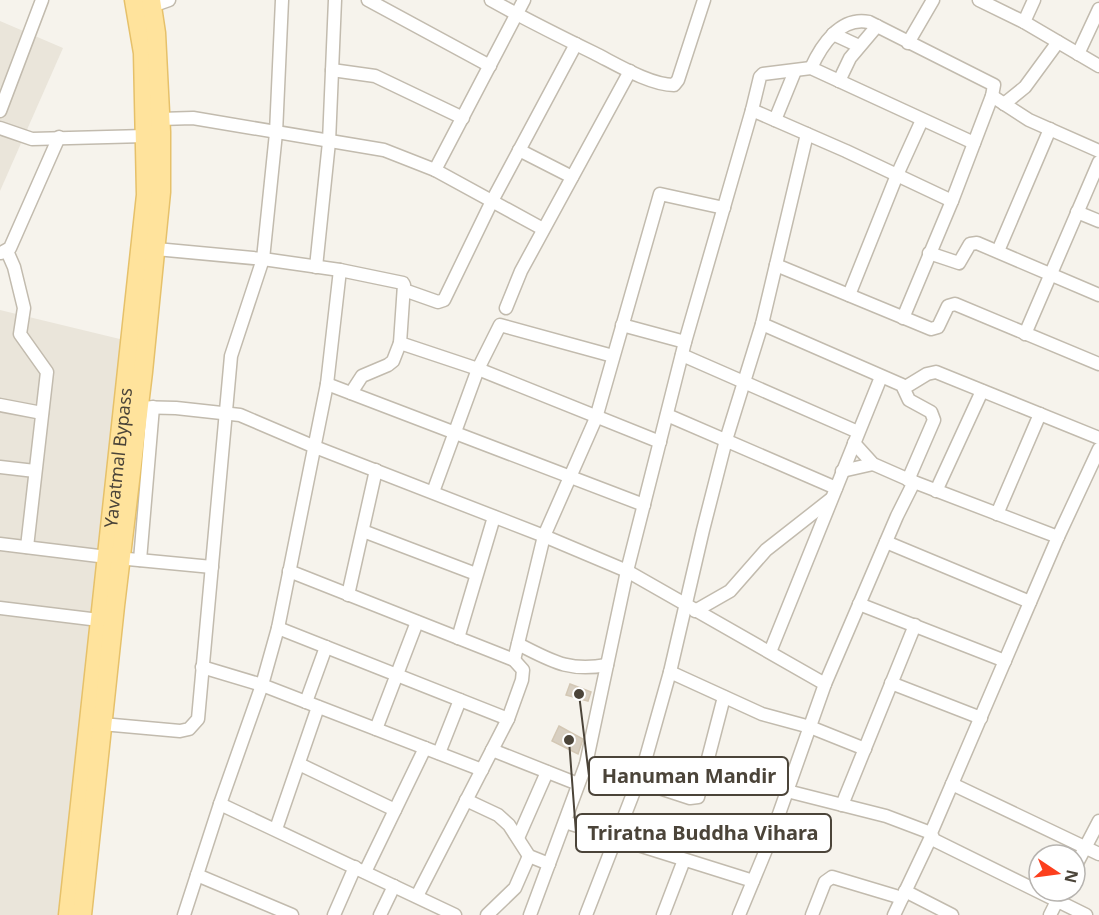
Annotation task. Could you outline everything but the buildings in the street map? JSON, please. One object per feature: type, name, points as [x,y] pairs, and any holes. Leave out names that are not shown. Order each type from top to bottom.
[{"type":"main road","name":"Yavatmal Bypass","points":[[134,0],[143,53],[146,195],[138,407]]},
{"type":"main road","name":"Yavatmal Bypass","points":[[68,915],[99,620],[113,558],[138,407],[156,249],[160,192],[157,2]]},
{"type":"main road","name":"Yavatmal Bypass","points":[[81,915],[102,724],[113,558]]},
{"type":"street","points":[[0,111],[42,0]]},
{"type":"street","points":[[102,724],[180,730],[189,729],[198,719],[231,356],[263,259],[276,132],[282,0]]},
{"type":"street","points":[[316,267],[329,142],[335,0]]},
{"type":"street","points":[[368,0],[490,66]]},
{"type":"street","points":[[492,0],[517,15],[630,71],[668,85],[674,85],[678,80],[704,0]]},
{"type":"street","points":[[435,170],[524,0]]},
{"type":"street","points":[[908,43],[933,0]]},
{"type":"street","points":[[979,0],[1024,22],[1099,66]]},
{"type":"street","points":[[1024,22],[1034,0]]},
{"type":"street","points":[[1078,54],[1099,9]]},
{"type":"street","points":[[811,68],[819,52],[833,34],[852,23],[861,21],[877,26],[989,81],[995,88],[952,201],[903,318]]},
{"type":"street","points":[[839,81],[859,46],[877,26]]},
{"type":"street","points":[[833,34],[859,46]]},
{"type":"street","points":[[1004,105],[1025,87],[1058,42]]},
{"type":"street","points":[[404,290],[438,302],[444,300],[492,201],[576,44]]},
{"type":"street","points":[[530,915],[586,764],[627,571],[684,348],[760,77],[763,74],[811,68],[974,143]]},
{"type":"street","points":[[332,70],[375,76],[463,118]]},
{"type":"street","points":[[506,308],[521,270],[630,71]]},
{"type":"street","points":[[775,120],[795,71]]},
{"type":"street","points":[[993,96],[1029,120],[1099,151]]},
{"type":"street","points":[[752,110],[952,201]]},
{"type":"street","points":[[160,119],[193,118],[384,150],[435,170],[543,229]]},
{"type":"street","points":[[849,295],[897,175],[922,120]]},
{"type":"street","points":[[0,128],[32,139],[145,136]]},
{"type":"street","points":[[998,251],[1050,129]]},
{"type":"street","points":[[586,915],[638,780],[691,608],[703,530],[726,440],[762,324],[807,134]]},
{"type":"street","points":[[27,547],[47,372],[20,334],[24,308],[14,267],[3,252],[59,137]]},
{"type":"street","points":[[519,150],[572,177]]},
{"type":"street","points":[[1025,334],[1099,162]]},
{"type":"street","points":[[514,660],[544,536],[596,418],[660,194],[724,208]]},
{"type":"street","points":[[1077,212],[1099,221]]},
{"type":"street","points":[[929,253],[959,263],[972,243],[998,251],[1099,295]]},
{"type":"street","points":[[156,249],[263,259],[340,270],[403,283],[400,343],[393,360],[388,365],[362,376],[351,393]]},
{"type":"street","points":[[776,265],[935,329],[948,306],[954,304],[1099,364]]},
{"type":"street","points":[[184,915],[262,685],[278,628],[327,384],[340,270]]},
{"type":"street","points":[[739,915],[825,684],[886,542],[934,420],[931,412],[909,400],[904,388],[762,324]]},
{"type":"street","points":[[433,492],[478,369],[497,328],[504,325],[614,356]]},
{"type":"street","points":[[622,325],[684,348],[856,438],[873,464],[936,491],[1058,537]]},
{"type":"street","points":[[400,343],[478,369],[660,442]]},
{"type":"street","points":[[904,388],[932,372],[1099,438]]},
{"type":"street","points":[[770,652],[881,376]]},
{"type":"street","points":[[327,384],[644,505]]},
{"type":"street","points":[[936,491],[982,391]]},
{"type":"street","points":[[0,405],[42,413]]},
{"type":"street","points":[[140,560],[138,407],[226,412],[240,415],[627,571],[825,684]]},
{"type":"street","points":[[997,514],[1040,414]]},
{"type":"street","points":[[667,415],[726,440],[834,493]]},
{"type":"street","points":[[894,915],[931,835],[1058,537],[1099,449]]},
{"type":"street","points":[[842,471],[873,464]]},
{"type":"street","points":[[0,467],[35,471]]},
{"type":"street","points":[[348,595],[376,470]]},
{"type":"street","points":[[691,608],[730,591],[766,550],[834,493]]},
{"type":"street","points":[[458,638],[494,517]]},
{"type":"street","points":[[363,531],[476,574]]},
{"type":"street","points":[[886,542],[1030,602]]},
{"type":"street","points":[[0,544],[212,567]]},
{"type":"street","points":[[289,571],[514,660],[523,669],[507,719],[417,896]]},
{"type":"street","points":[[860,604],[1005,661]]},
{"type":"street","points":[[0,608],[99,620]]},
{"type":"street","points":[[376,729],[417,622]]},
{"type":"street","points":[[842,805],[915,625]]},
{"type":"street","points":[[278,628],[507,719]]},
{"type":"street","points":[[518,644],[555,663],[588,668],[607,665]]},
{"type":"street","points":[[276,830],[298,764],[326,647]]},
{"type":"street","points":[[202,667],[262,685],[482,770]]},
{"type":"street","points":[[670,672],[774,718],[810,727],[865,750]]},
{"type":"street","points":[[891,683],[981,718]]},
{"type":"street","points":[[586,764],[690,798],[698,796],[724,697]]},
{"type":"street","points":[[439,753],[460,700]]},
{"type":"street","points":[[334,915],[395,810],[425,748]]},
{"type":"street","points":[[492,750],[578,784]]},
{"type":"street","points":[[298,764],[395,810]]},
{"type":"street","points":[[518,838],[547,772]]},
{"type":"street","points":[[952,784],[1077,843]]},
{"type":"street","points":[[787,791],[886,816],[1027,881]]},
{"type":"street","points":[[466,800],[498,815],[509,825],[529,856],[549,864]]},
{"type":"street","points":[[220,804],[455,915]]},
{"type":"street","points":[[1087,843],[1099,821]]},
{"type":"street","points":[[565,822],[753,881]]},
{"type":"street","points":[[487,915],[515,888],[529,856]]},
{"type":"street","points":[[663,915],[684,860]]},
{"type":"street","points":[[197,875],[292,915]]},
{"type":"street","points":[[812,915],[825,882],[832,877],[904,895],[952,915]]},
{"type":"street","points":[[381,915],[394,886]]},
{"type":"street","points":[[1070,903],[1086,915]]},
{"type":"shaded area","points":[[0,21],[63,48],[0,191]]},
{"type":"shaded area","points":[[0,310],[124,340],[64,915],[0,915]]},
{"type":"place","name":"Hanuman Mandir","points":[[579,694]]},
{"type":"place","name":"Triratna Buddha Vihara","points":[[569,740]]}]
